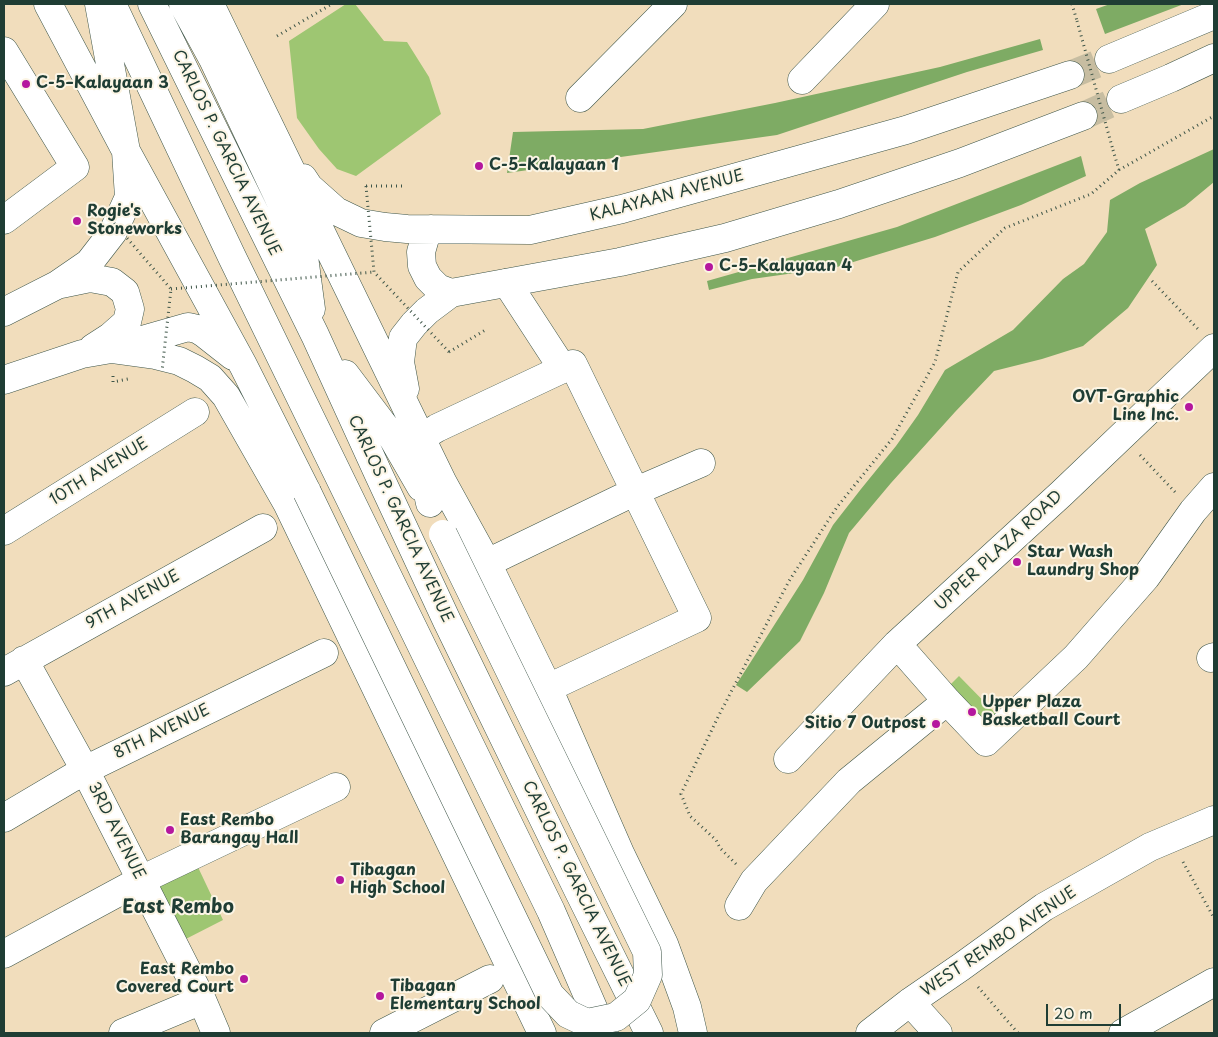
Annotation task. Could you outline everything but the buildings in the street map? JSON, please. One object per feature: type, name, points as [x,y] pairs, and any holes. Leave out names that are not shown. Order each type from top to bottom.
[{"type":"main road","points":[[48,4],[243,365],[308,492],[550,995],[568,1014],[587,1023],[616,1017],[637,1000],[648,974],[647,952],[443,534],[430,503],[391,434],[315,335],[302,249],[213,59],[183,4]]},
{"type":"main road","points":[[4,312],[57,285],[89,263],[113,232],[129,196],[126,151],[99,4]]},
{"type":"main road","name":"CARLOS P. GARCIA AVENUE","points":[[112,4],[232,257],[551,911],[604,1033]]},
{"type":"main road","name":"CARLOS P. GARCIA AVENUE","points":[[152,4],[315,335],[447,621],[649,1033]]},
{"type":"main road","points":[[210,4],[443,483],[487,563],[548,688],[620,853],[664,944],[693,1033]]},
{"type":"main road","points":[[580,98],[673,4]]},
{"type":"main road","points":[[802,80],[875,4]]},
{"type":"main road","points":[[1109,58],[1214,15]]},
{"type":"main road","points":[[4,51],[75,167],[4,220]]},
{"type":"main road","points":[[1121,99],[1214,58]]},
{"type":"main road","points":[[213,59],[280,150]]},
{"type":"main road","name":"KALAYAAN AVENUE","points":[[280,150],[309,187],[336,211],[361,223],[385,227],[431,229],[530,230],[622,209],[906,130],[1070,74]]},
{"type":"main road","points":[[430,503],[416,427],[400,362],[403,338],[427,311],[451,293],[620,262],[725,238],[848,201],[960,163],[1082,116]]},
{"type":"main road","points":[[431,229],[425,238],[421,252],[422,266],[428,278],[438,288],[451,293]]},
{"type":"main road","points":[[57,285],[90,278],[112,282],[125,292],[130,309],[127,322],[110,337],[82,354]]},
{"type":"main road","points":[[507,284],[562,370]]},
{"type":"main road","points":[[4,380],[82,354],[111,349],[188,327],[205,334],[243,365]]},
{"type":"main road","points":[[111,349],[155,355],[179,362],[210,378],[226,396],[287,503],[542,1033]]},
{"type":"main road","name":"UPPER PLAZA ROAD","points":[[788,759],[897,644],[1046,507],[1207,354]]},
{"type":"main road","points":[[416,427],[437,428],[573,364],[697,618],[548,688]]},
{"type":"main road","name":"10TH AVENUE","points":[[4,531],[195,412]]},
{"type":"main road","points":[[487,563],[636,491],[701,463]]},
{"type":"main road","points":[[897,644],[986,742],[1076,657],[1146,577],[1193,510],[1214,487]]},
{"type":"main road","name":"9TH AVENUE","points":[[14,666],[263,528]]},
{"type":"main road","name":"8TH AVENUE","points":[[4,818],[85,770],[324,653]]},
{"type":"main road","name":"3RD AVENUE","points":[[14,666],[85,770],[202,1000],[216,1033]]},
{"type":"main road","points":[[739,906],[754,881],[849,781],[947,701]]},
{"type":"main road","points":[[4,954],[141,880],[336,787]]},
{"type":"main road","name":"WEST REMBO AVENUE","points":[[870,1033],[910,1002],[961,968],[1044,907],[1150,847],[1214,820]]},
{"type":"main road","points":[[384,1033],[490,979]]},
{"type":"main road","points":[[1123,1033],[1214,982]]},
{"type":"main road","points":[[122,1033],[202,1000]]},
{"type":"main road","points":[[910,1002],[938,1033]]},
{"type":"path","points":[[277,36],[332,4]]},
{"type":"path","points":[[1072,4],[1119,170]]},
{"type":"path","points":[[754,881],[720,848],[716,840],[690,816],[681,794],[718,717],[789,581],[837,507],[892,439],[935,362],[958,272],[1005,228],[1091,194],[1119,170],[1214,116]]},
{"type":"path","points":[[405,186],[366,186],[374,272],[449,352],[487,329]]},
{"type":"path","points":[[101,208],[171,289],[162,370]]},
{"type":"path","points":[[171,289],[374,272]]},
{"type":"path","points":[[1152,281],[1207,354]]},
{"type":"path","points":[[1121,436],[1193,510]]},
{"type":"path","points":[[1170,838],[1214,918]]},
{"type":"path","points":[[961,968],[1018,1033]]},
{"type":"green space","points":[[346,4],[355,4],[384,41],[407,42],[429,77],[441,114],[356,176],[337,169],[319,149],[297,118],[289,41]]},
{"type":"green space","points":[[1110,4],[1184,4],[1105,34],[1096,9]]},
{"type":"green space","points":[[1040,39],[1043,50],[967,72],[777,135],[507,173],[513,132],[643,129],[775,103],[940,67]]},
{"type":"green space","points":[[1214,149],[1214,182],[1185,206],[1145,229],[1157,265],[1128,308],[1083,346],[994,371],[891,483],[849,533],[824,593],[800,641],[747,692],[736,685],[803,580],[833,525],[896,446],[918,415],[945,370],[1013,330],[1063,279],[1084,264],[1107,232],[1110,200],[1140,183]]},
{"type":"green space","points":[[1081,156],[1086,176],[1021,205],[935,237],[837,267],[752,279],[709,290],[707,281],[897,227]]},
{"type":"green space","name":"Upper Plaza Basketball Court","points":[[959,676],[1008,726],[985,748],[937,698]]},
{"type":"green space","points":[[196,863],[223,920],[178,943],[150,885]]},
{"type":"tunnel","points":[[1070,75],[1109,59]]},
{"type":"tunnel","points":[[1083,116],[1121,99]]},
{"type":"place","name":"C-5–Kalayaan 3","points":[[26,84]]},
{"type":"place","name":"C-5–Kalayaan 1","points":[[479,166]]},
{"type":"place","name":"Rogie's Stoneworks","points":[[77,221]]},
{"type":"place","name":"C-5–Kalayaan 4","points":[[709,267]]},
{"type":"place","name":"OVT-Graphic Line Inc.","points":[[1189,407]]},
{"type":"place","name":"Star Wash Laundry Shop","points":[[1017,562]]},
{"type":"place","name":"Upper Plaza Basketball Court","points":[[972,712]]},
{"type":"place","name":"Sitio 7 Outpost","points":[[936,724]]},
{"type":"place","name":"East Rembo Barangay Hall","points":[[170,830]]},
{"type":"place","name":"Tibagan High School","points":[[340,880]]},
{"type":"place","name":"East Rembo Covered Court","points":[[244,979]]},
{"type":"place","name":"Tibagan Elementary School","points":[[380,996]]},
{"type":"district","name":"East Rembo","points":[[178,908]]}]
